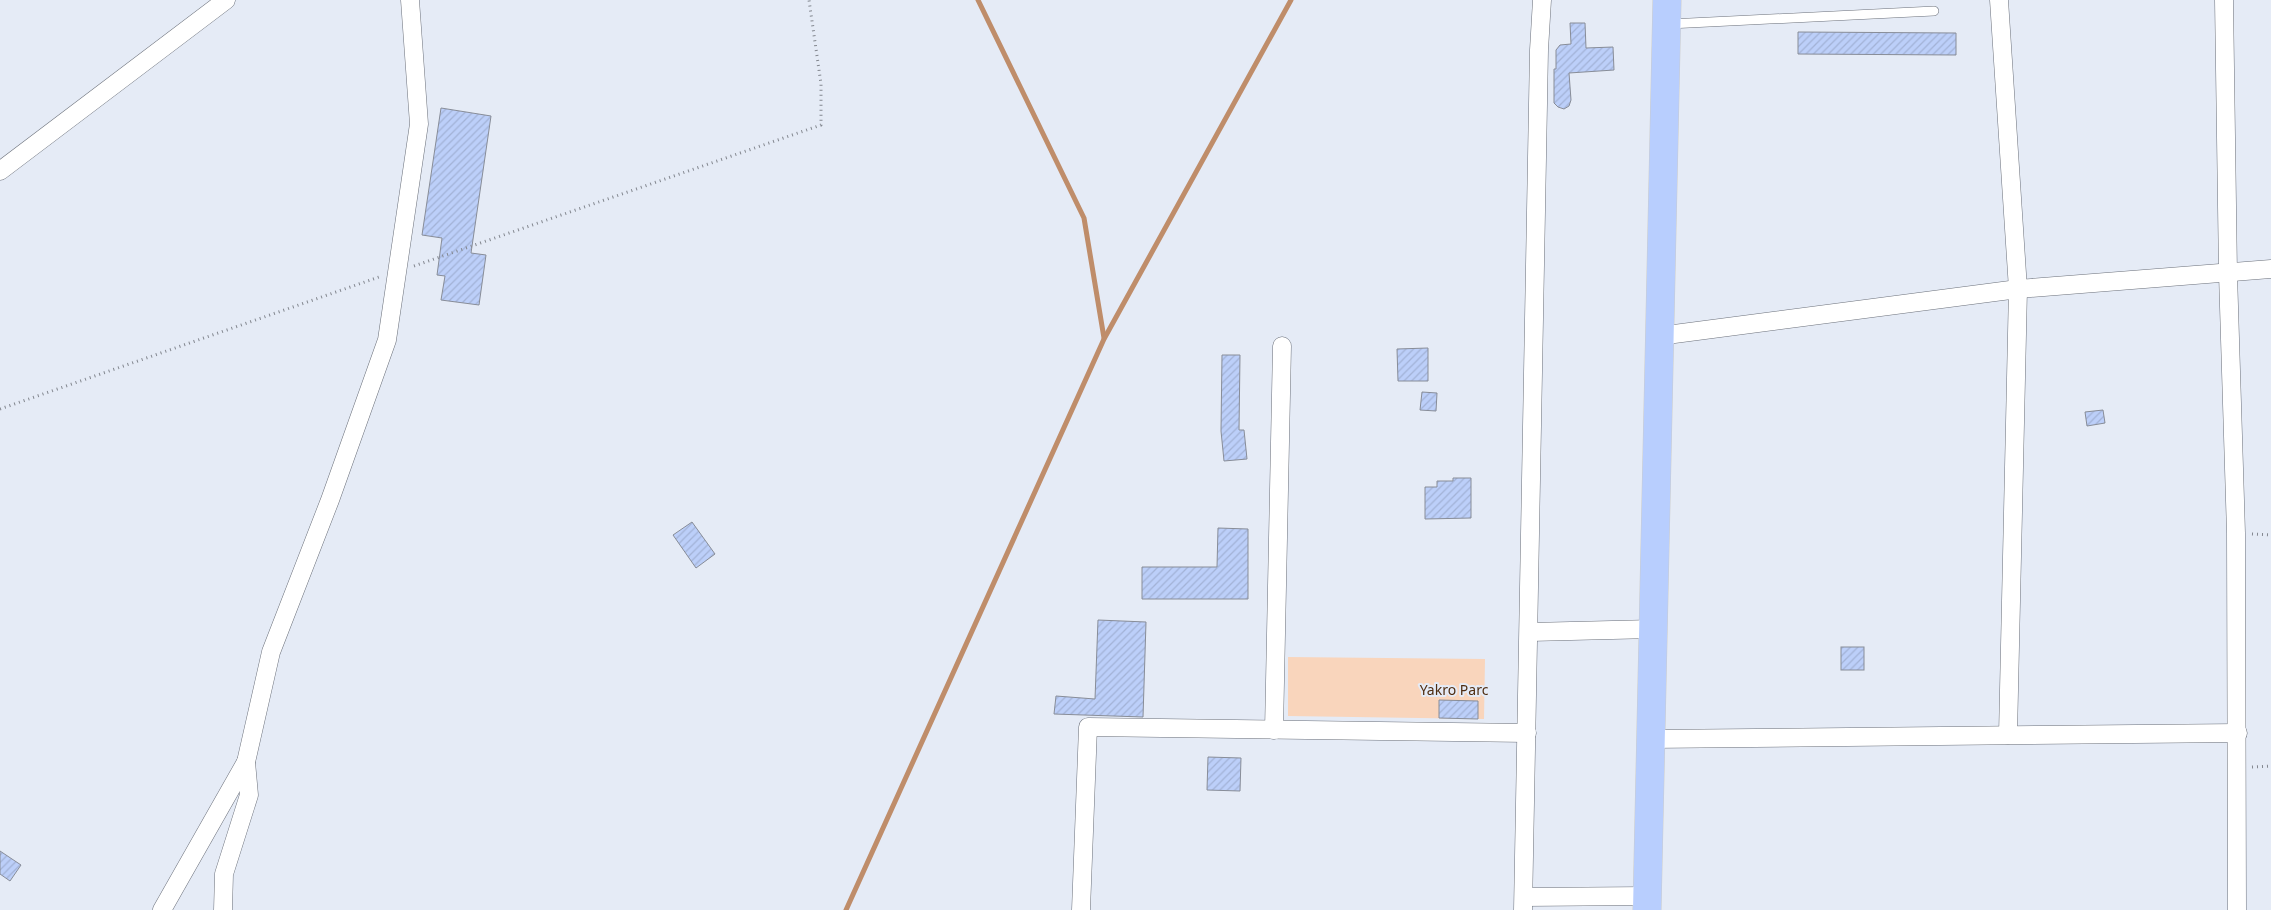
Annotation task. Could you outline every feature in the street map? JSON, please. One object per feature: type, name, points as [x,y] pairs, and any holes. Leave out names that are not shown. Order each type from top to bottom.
[{"type":"highway","points":[[1647,903],[1667,12]]},
{"type":"street","points":[[0,171],[226,0]]},
{"type":"street","points":[[162,910],[246,762],[271,652],[330,500],[388,340],[420,124],[410,0]]},
{"type":"street","points":[[1542,0],[1538,60],[1530,632],[1523,903],[1647,903]]},
{"type":"street","points":[[1999,0],[2018,289],[2008,735]]},
{"type":"street","points":[[2224,0],[2228,274],[2236,533],[2237,910]]},
{"type":"street","points":[[1659,336],[2018,289],[2271,270]]},
{"type":"street","points":[[1274,730],[1282,346]]},
{"type":"street","points":[[1530,632],[1653,629]]},
{"type":"street","points":[[1082,910],[1088,727],[1527,734]]},
{"type":"street","points":[[1650,739],[2238,733]]},
{"type":"street","points":[[223,910],[224,874],[249,795],[246,762]]},
{"type":"lane","points":[[1667,12],[1934,11]]},
{"type":"path","points":[[406,268],[821,124],[821,84],[808,0]]},
{"type":"path","points":[[0,408],[387,275]]},
{"type":"green space","name":"Yakro Parc","points":[[1288,657],[1485,659],[1484,719],[1288,716]]},
{"type":"building","points":[[1570,23],[1585,23],[1586,48],[1613,47],[1614,70],[1569,73],[1571,100],[1569,106],[1564,109],[1554,103],[1554,69],[1556,69],[1556,50],[1560,45],[1571,44]]},
{"type":"building","points":[[1798,32],[1956,33],[1956,55],[1798,54]]},
{"type":"building","points":[[441,108],[491,116],[471,253],[486,255],[479,305],[441,300],[445,276],[437,275],[442,238],[422,235]]},
{"type":"building","points":[[1428,348],[1428,381],[1398,381],[1397,349]]},
{"type":"building","points":[[1222,355],[1240,355],[1239,430],[1244,430],[1247,459],[1224,461],[1221,431]]},
{"type":"building","points":[[1422,392],[1437,393],[1436,411],[1420,410]]},
{"type":"building","points":[[2103,410],[2105,423],[2087,426],[2085,412]]},
{"type":"building","points":[[1453,478],[1471,478],[1471,518],[1425,519],[1425,487],[1437,487],[1437,481],[1453,481]]},
{"type":"building","points":[[692,522],[715,554],[696,568],[673,535]]},
{"type":"building","points":[[1218,528],[1248,529],[1248,599],[1142,599],[1142,567],[1217,567]]},
{"type":"building","points":[[1098,620],[1146,622],[1143,717],[1054,714],[1056,696],[1095,699]]},
{"type":"building","points":[[1841,647],[1864,647],[1864,670],[1841,670]]},
{"type":"building","points":[[1439,700],[1478,701],[1478,719],[1439,718]]},
{"type":"building","points":[[1208,757],[1241,758],[1240,791],[1207,790]]},
{"type":"building","points":[[0,851],[21,865],[10,881],[0,874]]},
{"type":"waterway","points":[[978,0],[1084,218],[1104,338]]},
{"type":"waterway","points":[[846,910],[1104,339],[1291,0]]}]
